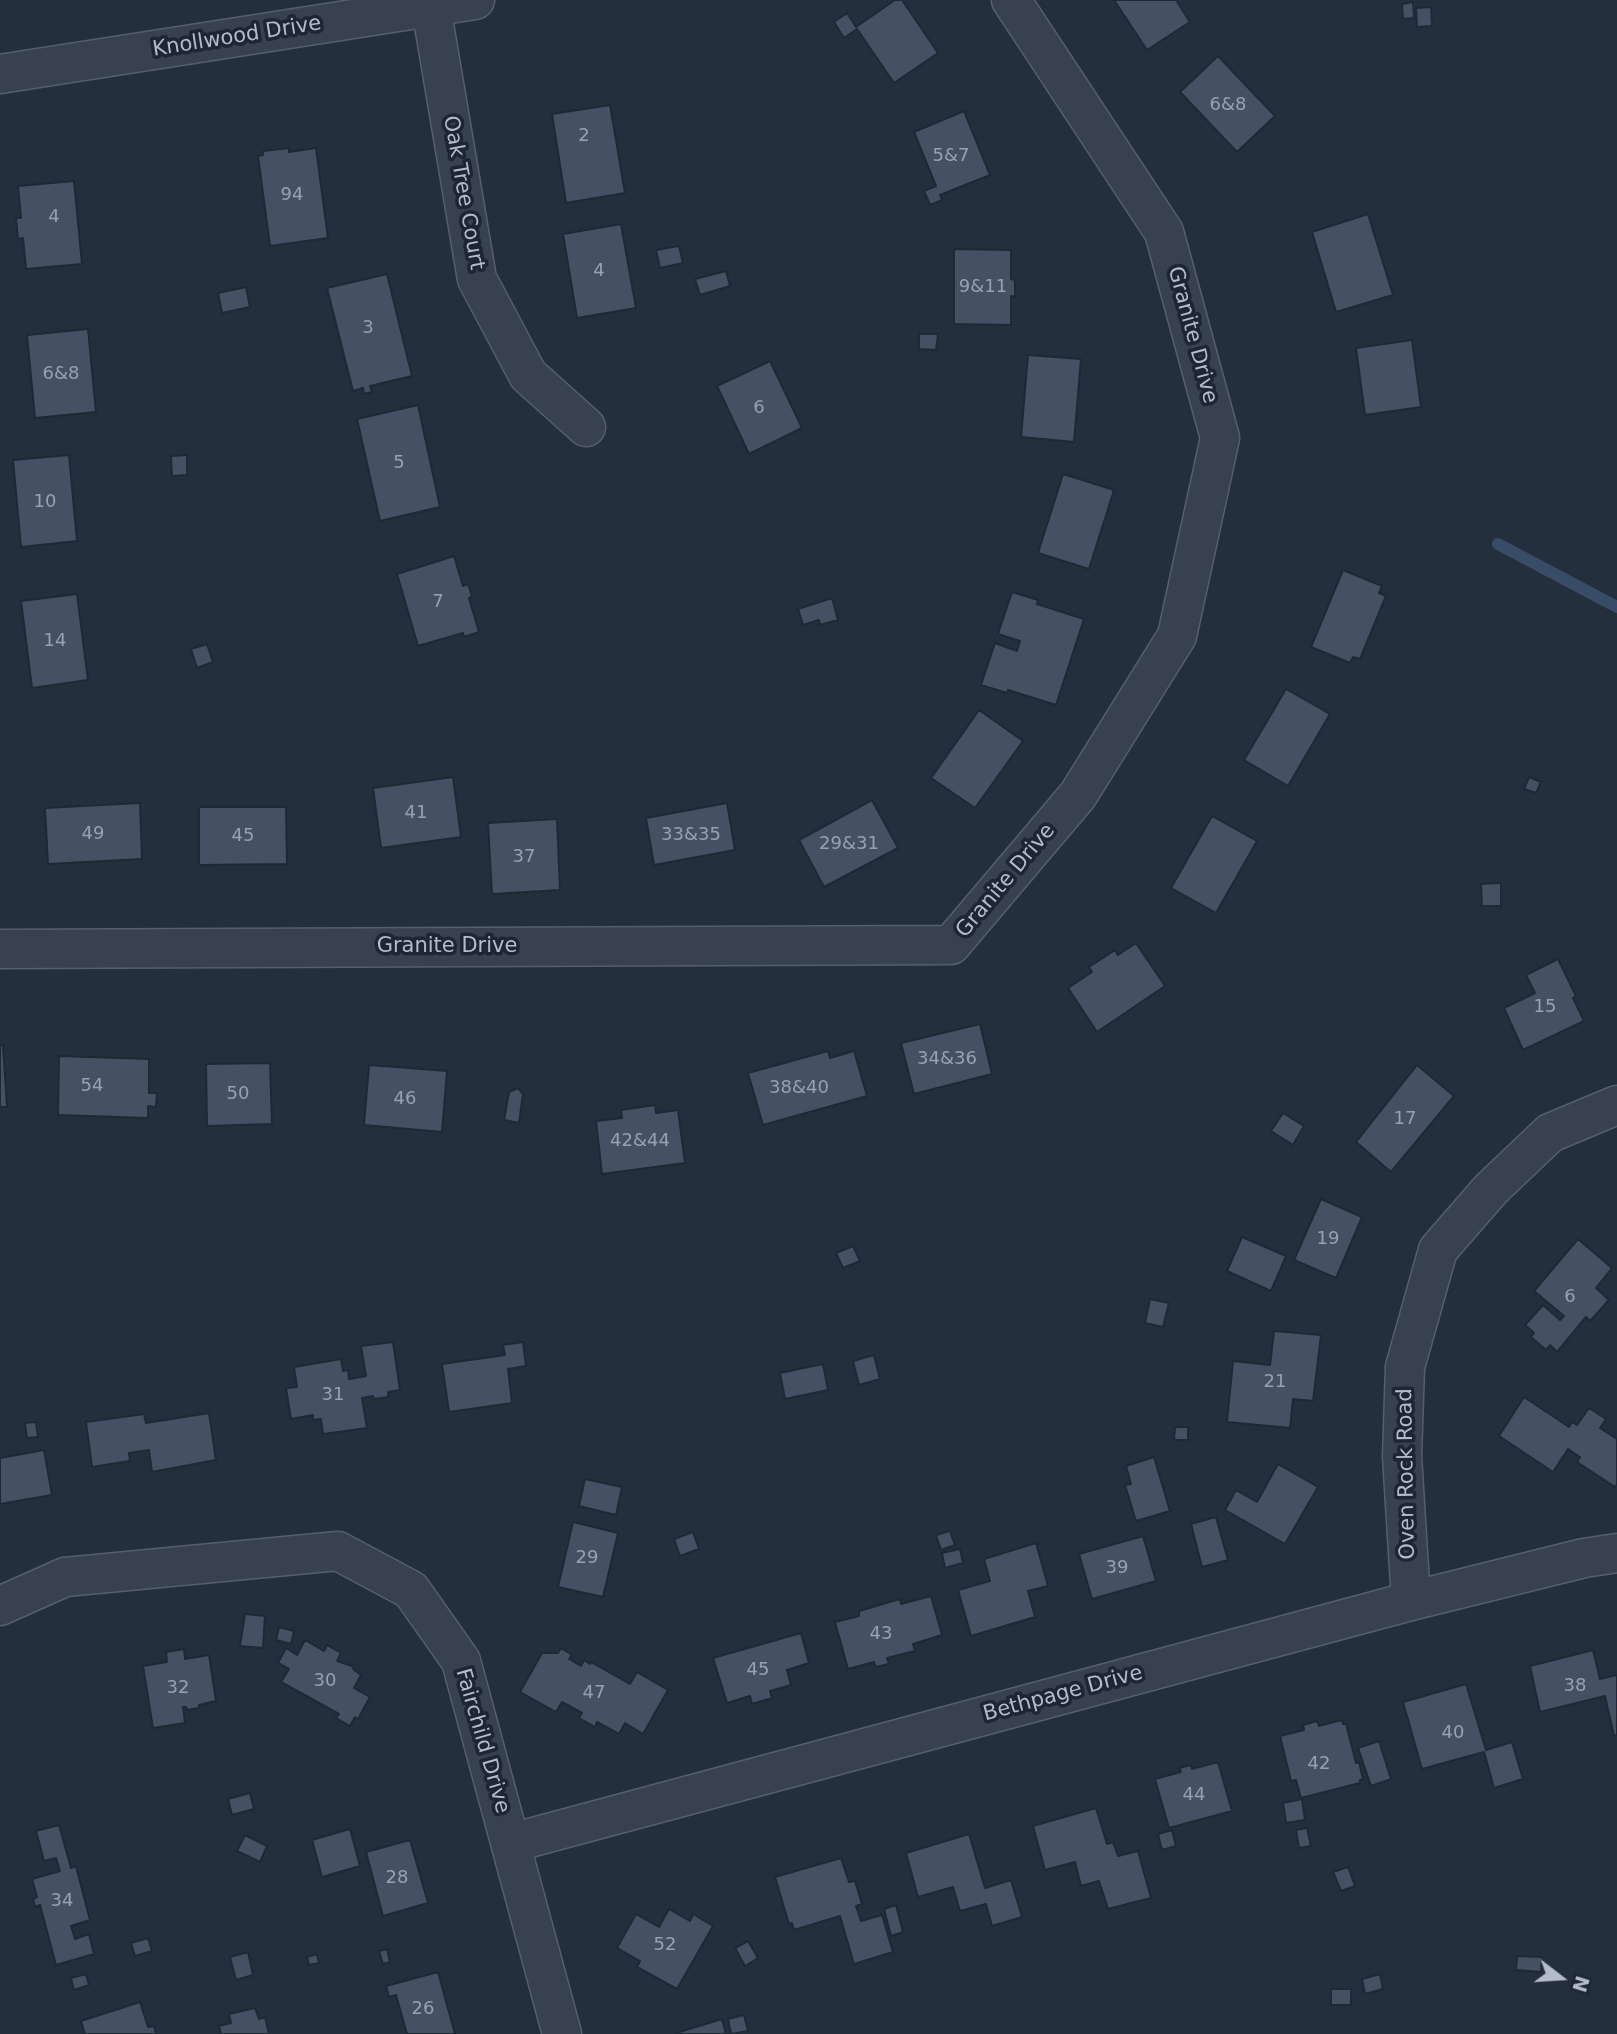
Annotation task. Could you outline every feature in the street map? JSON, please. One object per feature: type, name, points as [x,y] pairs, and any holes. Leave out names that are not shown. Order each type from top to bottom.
[{"type":"street","name":"Knollwood Drive","points":[[0,74],[475,0]]},
{"type":"street","name":"Granite Drive","points":[[0,949],[951,945],[1078,795],[1177,636],[1220,438],[1164,232],[1012,0]]},
{"type":"street","name":"Oak Tree Court","points":[[431,7],[477,279],[527,375],[586,427]]},
{"type":"street","name":"Oven Rock Road","points":[[1411,1601],[1402,1456],[1405,1367],[1438,1250],[1491,1189],[1550,1133],[1617,1105]]},
{"type":"street","name":"Fairchild Drive","points":[[0,1606],[65,1577],[338,1551],[411,1590],[461,1661],[562,2034]]},
{"type":"street","name":"Bethpage Drive","points":[[511,1843],[1411,1601],[1584,1558],[1617,1553]]},
{"type":"building","points":[[895,0],[902,0],[938,53],[894,83],[857,29],[844,38],[834,22],[847,13],[856,27]]},
{"type":"building","points":[[1114,0],[1176,0],[1190,22],[1147,50]]},
{"type":"building","points":[[1413,2],[1414,18],[1403,19],[1402,4]]},
{"type":"building","points":[[1431,7],[1432,26],[1417,27],[1416,8]]},
{"type":"building","points":[[1218,56],[1275,116],[1237,152],[1180,92]]},
{"type":"building","points":[[610,105],[625,193],[566,203],[552,114]]},
{"type":"building","points":[[964,111],[990,175],[940,195],[942,200],[930,205],[924,191],[936,186],[914,132]]},
{"type":"building","points":[[289,148],[289,152],[316,148],[328,238],[270,246],[258,156],[263,155],[263,151]]},
{"type":"building","points":[[74,181],[82,264],[26,269],[23,238],[18,239],[16,218],[21,218],[18,186]]},
{"type":"building","points":[[1368,214],[1393,295],[1336,312],[1312,232]]},
{"type":"building","points":[[621,224],[636,308],[577,318],[563,234]]},
{"type":"building","points":[[679,246],[683,263],[660,268],[656,250]]},
{"type":"building","points":[[954,249],[1011,250],[1011,279],[1015,280],[1015,297],[1011,296],[1011,325],[954,324]]},
{"type":"building","points":[[726,271],[730,286],[700,295],[695,279]]},
{"type":"building","points":[[387,274],[412,376],[370,386],[372,392],[364,394],[363,388],[353,391],[327,288]]},
{"type":"building","points":[[246,287],[250,307],[222,313],[218,293]]},
{"type":"building","points":[[88,329],[96,412],[35,418],[27,335]]},
{"type":"building","points":[[919,334],[938,334],[936,350],[919,349]]},
{"type":"building","points":[[1412,340],[1421,407],[1365,415],[1356,348]]},
{"type":"building","points":[[1028,355],[1081,359],[1074,442],[1021,437]]},
{"type":"building","points":[[770,361],[802,428],[749,454],[717,386]]},
{"type":"building","points":[[418,405],[440,507],[380,521],[357,419]]},
{"type":"building","points":[[69,455],[77,541],[21,547],[13,460]]},
{"type":"building","points":[[187,455],[187,475],[172,476],[171,456]]},
{"type":"building","points":[[1063,474],[1114,490],[1089,569],[1038,553]]},
{"type":"building","points":[[454,556],[463,586],[468,584],[472,596],[469,598],[479,632],[464,637],[463,633],[418,646],[397,574]]},
{"type":"building","points":[[1343,570],[1382,586],[1379,593],[1386,596],[1360,659],[1353,657],[1350,663],[1311,647]]},
{"type":"building","points":[[1012,592],[1038,600],[1037,604],[1084,619],[1056,705],[1008,690],[1007,693],[981,685],[995,643],[1017,651],[1020,641],[998,634]]},
{"type":"building","points":[[77,594],[88,680],[32,688],[21,601]]},
{"type":"building","points":[[832,598],[838,620],[820,625],[819,620],[803,625],[798,609]]},
{"type":"building","points":[[207,644],[213,662],[197,668],[191,649]]},
{"type":"building","points":[[1286,689],[1330,714],[1288,786],[1244,760]]},
{"type":"building","points":[[979,710],[1023,741],[975,808],[931,778]]},
{"type":"building","points":[[453,777],[461,837],[381,848],[373,788]]},
{"type":"building","points":[[1529,777],[1541,782],[1536,793],[1524,789]]},
{"type":"building","points":[[872,800],[898,848],[824,887],[799,840]]},
{"type":"building","points":[[140,803],[142,859],[48,864],[45,808]]},
{"type":"building","points":[[727,803],[735,850],[654,865],[646,818]]},
{"type":"building","points":[[199,807],[286,807],[287,864],[199,865]]},
{"type":"building","points":[[1212,816],[1257,841],[1216,913],[1171,888]]},
{"type":"building","points":[[557,819],[560,890],[492,894],[488,823]]},
{"type":"building","points":[[1501,883],[1501,906],[1482,906],[1481,884]]},
{"type":"building","points":[[1136,943],[1165,986],[1097,1032],[1068,988],[1092,972],[1089,967],[1115,950],[1118,955]]},
{"type":"building","points":[[1558,959],[1576,996],[1573,998],[1584,1021],[1523,1050],[1504,1008],[1535,993],[1526,975]]},
{"type":"building","points":[[980,1024],[992,1074],[914,1094],[901,1043]]},
{"type":"building","points":[[0,1045],[3,1045],[7,1107],[0,1107]]},
{"type":"building","points":[[828,1051],[830,1058],[854,1051],[867,1096],[763,1125],[748,1073]]},
{"type":"building","points":[[59,1056],[149,1059],[149,1093],[157,1093],[156,1107],[148,1106],[148,1118],[58,1115]]},
{"type":"building","points":[[270,1063],[272,1124],[207,1126],[206,1064]]},
{"type":"building","points":[[369,1065],[447,1071],[442,1132],[364,1125]]},
{"type":"building","points":[[1417,1065],[1454,1096],[1391,1172],[1356,1142]]},
{"type":"building","points":[[518,1088],[523,1094],[519,1123],[504,1120],[509,1092]]},
{"type":"building","points":[[655,1105],[656,1113],[678,1110],[685,1163],[602,1174],[596,1121],[622,1118],[621,1110]]},
{"type":"building","points":[[1283,1113],[1304,1126],[1293,1145],[1271,1131]]},
{"type":"building","points":[[1321,1199],[1362,1217],[1336,1278],[1294,1260]]},
{"type":"building","points":[[1242,1237],[1286,1256],[1271,1291],[1227,1271]]},
{"type":"building","points":[[1578,1239],[1612,1268],[1596,1288],[1609,1300],[1590,1321],[1586,1317],[1557,1352],[1550,1345],[1546,1350],[1531,1337],[1534,1333],[1525,1325],[1543,1305],[1560,1320],[1564,1316],[1534,1291]]},
{"type":"building","points":[[853,1246],[860,1261],[843,1268],[836,1253]]},
{"type":"building","points":[[1150,1299],[1169,1303],[1163,1327],[1145,1323]]},
{"type":"building","points":[[1274,1331],[1321,1335],[1313,1401],[1293,1399],[1290,1428],[1227,1422],[1233,1361],[1270,1365]]},
{"type":"building","points":[[393,1342],[400,1390],[388,1392],[388,1397],[362,1398],[367,1428],[323,1434],[321,1419],[313,1420],[313,1415],[291,1419],[286,1388],[297,1387],[294,1367],[341,1359],[343,1371],[348,1370],[349,1379],[366,1376],[361,1346]]},
{"type":"building","points":[[523,1342],[526,1366],[508,1369],[512,1403],[449,1412],[442,1364],[505,1355],[503,1345]]},
{"type":"building","points":[[874,1355],[880,1379],[859,1385],[853,1361]]},
{"type":"building","points":[[823,1364],[828,1390],[785,1399],[780,1373]]},
{"type":"building","points":[[1524,1397],[1569,1427],[1572,1422],[1577,1425],[1589,1408],[1606,1419],[1600,1428],[1617,1439],[1615,1487],[1577,1462],[1580,1457],[1568,1449],[1553,1472],[1499,1436]]},
{"type":"building","points":[[209,1413],[216,1460],[152,1472],[149,1450],[129,1453],[130,1461],[92,1467],[86,1422],[144,1414],[146,1423]]},
{"type":"building","points":[[36,1422],[38,1437],[27,1438],[25,1423]]},
{"type":"building","points":[[1175,1427],[1188,1427],[1188,1440],[1174,1440]]},
{"type":"building","points":[[44,1450],[52,1495],[0,1504],[0,1458]]},
{"type":"building","points":[[1154,1457],[1170,1511],[1136,1521],[1125,1485],[1131,1484],[1126,1466]]},
{"type":"building","points":[[1278,1464],[1318,1487],[1285,1544],[1225,1510],[1236,1490],[1257,1502]]},
{"type":"building","points":[[585,1479],[622,1487],[616,1515],[579,1506]]},
{"type":"building","points":[[1216,1517],[1228,1560],[1202,1567],[1191,1524]]},
{"type":"building","points":[[573,1522],[618,1533],[603,1597],[558,1587]]},
{"type":"building","points":[[950,1531],[955,1545],[941,1550],[936,1535]]},
{"type":"building","points":[[693,1532],[699,1549],[680,1556],[674,1539]]},
{"type":"building","points":[[1143,1536],[1156,1581],[1092,1599],[1079,1554]]},
{"type":"building","points":[[1036,1543],[1048,1586],[1028,1591],[1035,1617],[971,1636],[958,1590],[990,1581],[984,1559]]},
{"type":"building","points":[[960,1549],[963,1563],[945,1568],[942,1553]]},
{"type":"building","points":[[931,1596],[942,1635],[913,1644],[915,1651],[887,1658],[889,1664],[876,1667],[874,1662],[848,1669],[835,1622],[859,1616],[859,1611],[900,1599],[901,1604]]},
{"type":"building","points":[[245,1614],[265,1616],[263,1648],[240,1646]]},
{"type":"building","points":[[279,1627],[294,1631],[291,1644],[276,1640]]},
{"type":"building","points":[[801,1633],[809,1663],[787,1670],[791,1685],[770,1691],[772,1698],[752,1704],[750,1696],[727,1703],[713,1658]]},
{"type":"building","points":[[305,1640],[324,1651],[327,1645],[341,1653],[337,1661],[352,1666],[361,1675],[354,1688],[370,1697],[358,1719],[355,1717],[350,1726],[336,1718],[339,1714],[281,1682],[289,1669],[278,1663],[286,1648],[297,1655]]},
{"type":"building","points":[[561,1648],[572,1655],[569,1659],[581,1666],[584,1660],[590,1664],[591,1662],[630,1684],[637,1672],[668,1690],[643,1734],[625,1723],[619,1734],[597,1722],[595,1727],[579,1718],[582,1713],[562,1702],[556,1712],[520,1692],[542,1653],[558,1653]]},
{"type":"building","points":[[184,1649],[185,1659],[209,1655],[216,1701],[199,1705],[199,1708],[187,1710],[183,1707],[185,1723],[153,1728],[143,1666],[167,1662],[166,1652]]},
{"type":"building","points":[[1593,1650],[1600,1679],[1617,1675],[1617,1735],[1614,1736],[1605,1696],[1540,1712],[1530,1666]]},
{"type":"building","points":[[1466,1684],[1486,1750],[1512,1742],[1523,1779],[1494,1788],[1484,1752],[1422,1769],[1403,1702]]},
{"type":"building","points":[[1342,1720],[1343,1724],[1346,1724],[1363,1779],[1360,1783],[1301,1798],[1296,1780],[1291,1781],[1280,1736],[1304,1730],[1303,1725],[1317,1721],[1319,1726]]},
{"type":"building","points":[[1379,1741],[1391,1779],[1371,1786],[1358,1748]]},
{"type":"building","points":[[1218,1762],[1232,1811],[1169,1828],[1155,1779],[1181,1772],[1179,1768],[1191,1765],[1192,1769]]},
{"type":"building","points":[[250,1793],[254,1809],[232,1815],[228,1799]]},
{"type":"building","points":[[1302,1799],[1305,1820],[1286,1823],[1283,1803]]},
{"type":"building","points":[[1096,1808],[1107,1844],[1113,1842],[1118,1856],[1138,1851],[1151,1898],[1108,1909],[1099,1881],[1081,1886],[1075,1862],[1045,1870],[1033,1826]]},
{"type":"building","points":[[59,1825],[71,1868],[76,1866],[90,1920],[71,1926],[75,1939],[89,1934],[94,1954],[56,1965],[40,1905],[35,1907],[33,1899],[37,1897],[32,1879],[60,1871],[56,1858],[44,1861],[36,1831]]},
{"type":"building","points":[[1307,1828],[1311,1846],[1299,1848],[1296,1830]]},
{"type":"building","points":[[350,1829],[360,1866],[322,1877],[312,1840]]},
{"type":"building","points":[[1172,1830],[1176,1846],[1162,1850],[1158,1834]]},
{"type":"building","points":[[969,1834],[985,1888],[1011,1880],[1022,1917],[992,1926],[986,1904],[960,1911],[953,1887],[918,1897],[906,1853]]},
{"type":"building","points":[[245,1835],[267,1846],[260,1862],[237,1851]]},
{"type":"building","points":[[410,1840],[428,1903],[383,1916],[366,1852]]},
{"type":"building","points":[[841,1858],[849,1882],[855,1881],[862,1904],[856,1906],[861,1921],[882,1915],[893,1952],[854,1964],[840,1916],[794,1930],[792,1923],[789,1924],[775,1877]]},
{"type":"building","points":[[1348,1867],[1355,1886],[1341,1891],[1333,1872]]},
{"type":"building","points":[[896,1905],[903,1932],[891,1936],[884,1909]]},
{"type":"building","points":[[669,1909],[690,1921],[693,1914],[713,1926],[677,1989],[637,1967],[640,1961],[617,1948],[636,1914],[659,1927]]},
{"type":"building","points":[[148,1938],[152,1951],[135,1956],[131,1943]]},
{"type":"building","points":[[748,1941],[758,1958],[745,1966],[735,1948]]},
{"type":"building","points":[[387,1949],[390,1962],[383,1964],[379,1951]]},
{"type":"building","points":[[248,1952],[253,1975],[236,1980],[230,1957]]},
{"type":"building","points":[[317,1954],[319,1963],[309,1965],[307,1957]]},
{"type":"building","points":[[1517,1956],[1542,1957],[1541,1972],[1516,1970]]},
{"type":"building","points":[[438,1972],[455,2034],[407,2034],[396,1995],[389,1997],[386,1986]]},
{"type":"building","points":[[86,1974],[89,1985],[74,1990],[71,1978]]},
{"type":"building","points":[[1380,1974],[1383,1989],[1365,1994],[1362,1979]]},
{"type":"building","points":[[1331,1989],[1351,1989],[1351,2005],[1331,2005]]},
{"type":"building","points":[[140,2002],[148,2027],[154,2026],[156,2034],[85,2034],[81,2021]]},
{"type":"building","points":[[255,2008],[259,2019],[265,2017],[269,2034],[221,2034],[219,2026],[231,2023],[229,2014]]},
{"type":"building","points":[[744,2015],[748,2031],[731,2034],[728,2019]]},
{"type":"building","points":[[722,2019],[726,2034],[676,2034],[676,2033]]},
{"type":"waterway","points":[[1498,544],[1617,607]]}]
